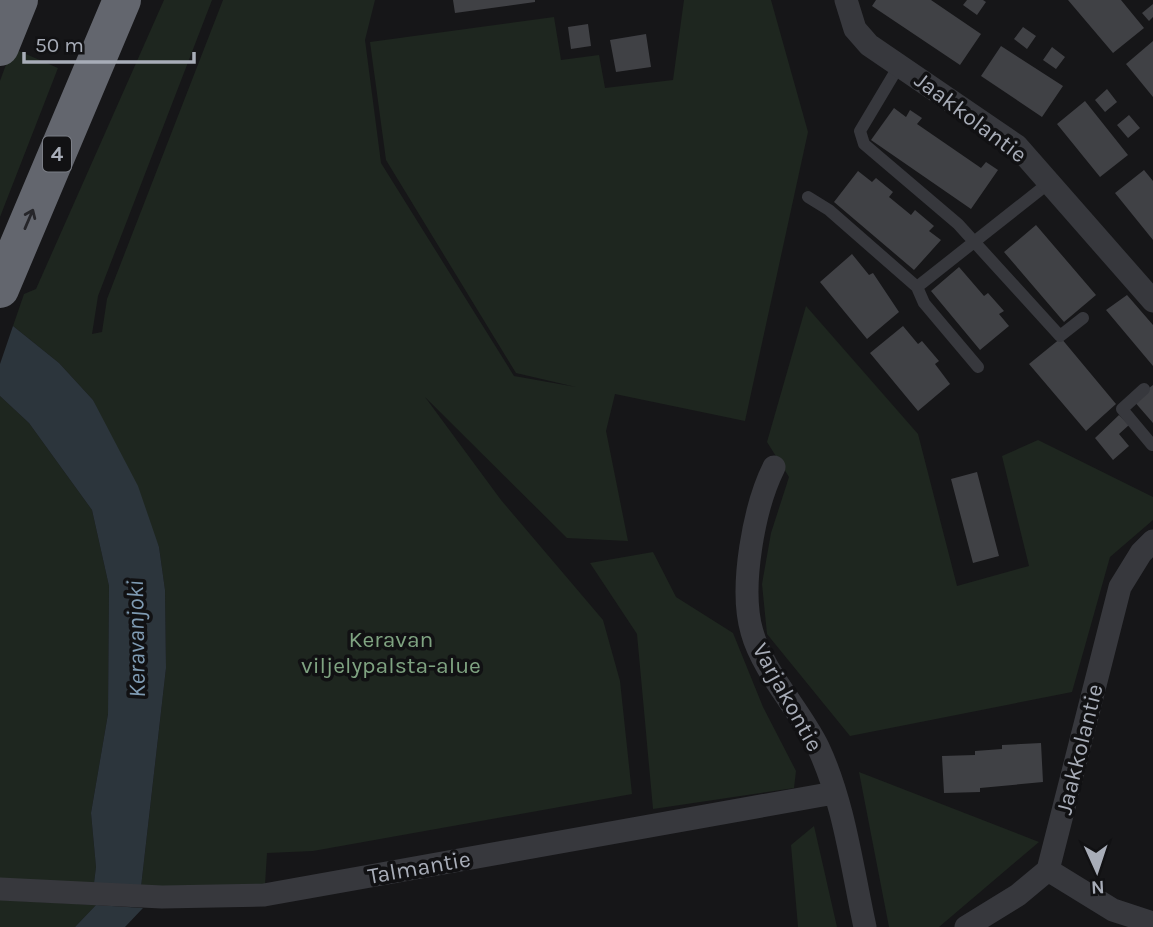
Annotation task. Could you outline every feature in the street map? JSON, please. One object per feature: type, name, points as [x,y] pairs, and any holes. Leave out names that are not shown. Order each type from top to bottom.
[{"type":"highway","points":[[0,47],[19,0]]},
{"type":"highway","name":"4","points":[[1,285],[122,0]]},
{"type":"street","name":"Jaakkolantie","points":[[846,0],[855,29],[869,45],[1017,146],[1153,301]]},
{"type":"street","name":"Varjakontie","points":[[774,467],[761,492],[747,586],[752,633],[818,748],[834,793],[865,927]]},
{"type":"street","name":"Jaakkolantie","points":[[1048,870],[1120,587],[1141,553],[1153,541]]},
{"type":"street","name":"Talmantie","points":[[0,889],[162,897],[264,895],[834,793]]},
{"type":"street","points":[[966,927],[1018,895],[1048,870],[1113,910],[1153,923]]},
{"type":"lane","points":[[900,64],[860,131],[864,144],[958,224],[1060,336],[1083,318]]},
{"type":"lane","points":[[917,287],[1050,182]]},
{"type":"lane","points":[[808,197],[829,210],[917,287],[924,303],[978,367]]},
{"type":"lane","points":[[1144,389],[1122,409],[1152,445]]},
{"type":"green space","name":"Keravan viljelypalsta-alue","points":[[164,0],[212,0],[98,296],[92,334],[102,332],[107,299],[223,0],[375,0],[365,40],[381,163],[514,376],[576,387],[516,373],[386,160],[370,42],[554,17],[561,60],[599,55],[605,88],[673,80],[684,0],[771,0],[808,132],[745,421],[615,394],[606,431],[628,541],[567,538],[425,397],[501,500],[603,620],[620,681],[632,794],[313,851],[267,853],[265,885],[141,887],[166,668],[165,590],[159,547],[93,400],[59,363],[13,326],[24,294],[36,289]]},
{"type":"green space","points":[[12,48],[58,68],[0,217],[0,81]]},
{"type":"green space","points":[[806,306],[918,434],[957,586],[1029,566],[1002,456],[1038,440],[1153,497],[1153,520],[1110,557],[1072,692],[850,736],[767,634],[762,584],[771,533],[789,477],[767,442]]},
{"type":"green space","points":[[0,396],[29,423],[92,510],[109,586],[108,714],[91,813],[96,867],[94,883],[0,879]]},
{"type":"green space","points":[[653,552],[676,597],[733,633],[763,707],[796,771],[794,788],[653,809],[637,634],[590,563]]},
{"type":"green space","points":[[859,772],[1039,842],[939,927],[889,927]]},
{"type":"green space","points":[[814,826],[837,927],[798,927],[791,845]]},
{"type":"green space","points":[[0,900],[96,905],[75,927],[0,927]]},
{"type":"water","name":"Keravanjoki","points":[[13,326],[59,363],[93,400],[138,486],[159,547],[165,590],[166,668],[141,887],[94,883],[96,867],[91,813],[108,714],[109,586],[92,510],[29,423],[0,396],[0,364]]},
{"type":"water","points":[[96,905],[143,908],[125,927],[75,927]]},
{"type":"building","points":[[453,0],[535,0],[535,2],[455,13]]},
{"type":"building","points":[[876,0],[931,0],[981,34],[960,65],[872,6]]},
{"type":"building","points":[[967,0],[986,2],[977,15],[963,5]]},
{"type":"building","points":[[1068,0],[1121,0],[1144,28],[1113,53]]},
{"type":"building","points":[[1153,4],[1153,17],[1149,21],[1142,13]]},
{"type":"building","points":[[588,24],[591,46],[571,49],[568,27]]},
{"type":"building","points":[[1023,27],[1036,36],[1027,49],[1014,39]]},
{"type":"building","points":[[646,34],[651,67],[616,72],[610,40]]},
{"type":"building","points":[[1153,41],[1153,97],[1126,64]]},
{"type":"building","points":[[1001,46],[1063,86],[1042,117],[981,76]]},
{"type":"building","points":[[1052,47],[1065,57],[1056,69],[1043,60]]},
{"type":"building","points":[[1107,89],[1117,102],[1105,112],[1095,100]]},
{"type":"building","points":[[1085,101],[1128,155],[1100,177],[1057,124]]},
{"type":"building","points":[[894,108],[906,117],[910,110],[922,118],[917,124],[981,168],[986,162],[998,170],[971,209],[871,140]]},
{"type":"building","points":[[1129,115],[1140,128],[1128,138],[1117,125]]},
{"type":"building","points":[[1144,170],[1153,181],[1153,240],[1115,193]]},
{"type":"building","points":[[858,171],[872,182],[876,178],[893,192],[889,197],[911,215],[915,210],[934,226],[929,231],[941,240],[914,270],[834,202]]},
{"type":"building","points":[[1036,225],[1096,295],[1064,322],[1004,252]]},
{"type":"building","points":[[852,254],[869,275],[873,273],[899,312],[867,339],[820,282]]},
{"type":"building","points":[[959,267],[984,296],[988,293],[1004,311],[999,314],[1009,326],[980,350],[931,291]]},
{"type":"building","points":[[1127,295],[1153,325],[1153,366],[1106,310]]},
{"type":"building","points":[[903,326],[918,344],[922,341],[939,361],[935,364],[950,384],[918,411],[870,353]]},
{"type":"building","points":[[1061,338],[1116,404],[1086,431],[1029,364]]},
{"type":"building","points":[[1153,385],[1153,423],[1133,400]]},
{"type":"building","points":[[1119,415],[1129,425],[1119,434],[1129,446],[1113,460],[1095,438]]},
{"type":"building","points":[[977,472],[999,556],[973,563],[951,479]]},
{"type":"building","points":[[1041,743],[1043,782],[980,788],[980,792],[944,793],[942,756],[975,755],[975,751],[1002,749],[1002,745]]}]
